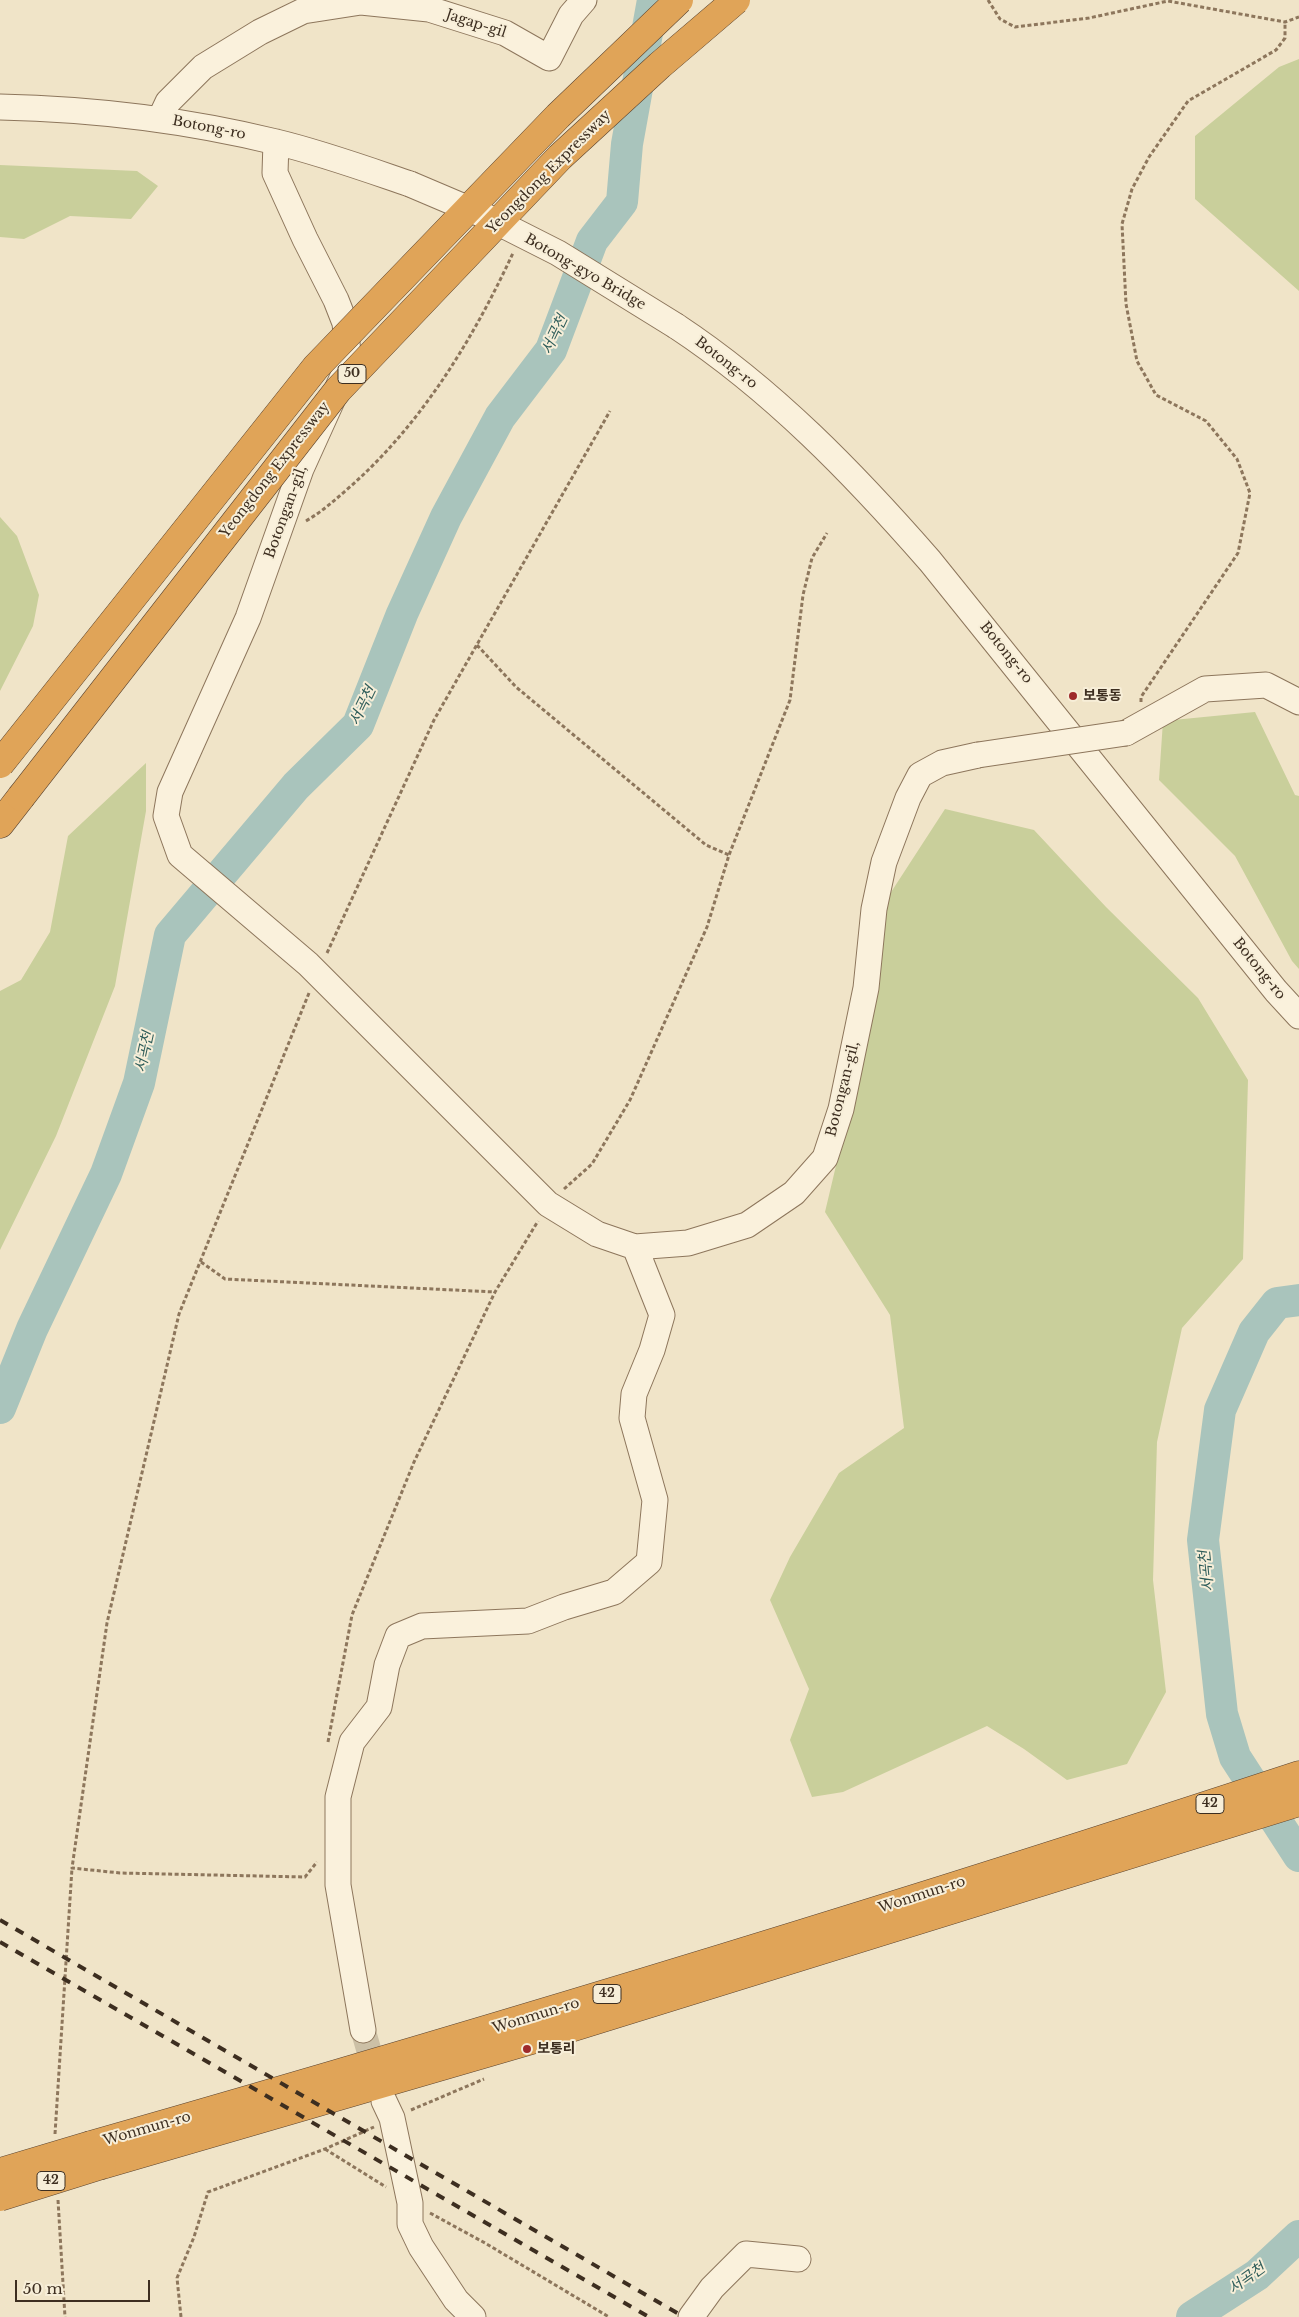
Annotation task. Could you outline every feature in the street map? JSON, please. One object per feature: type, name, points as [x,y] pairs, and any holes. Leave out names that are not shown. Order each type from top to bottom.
[{"type":"highway","name":"50","points":[[0,764],[316,367],[558,116],[679,0]]},
{"type":"highway","name":"Yeongdong Expressway","points":[[0,824],[338,390],[560,157],[660,65],[736,0]]},
{"type":"highway","name":"42","points":[[1123,1844],[1299,1775]]},
{"type":"highway","name":"42","points":[[1123,1844],[1299,1802]]},
{"type":"highway","name":"Wonmun-ro","points":[[96,2155],[366,2066],[1123,1844]]},
{"type":"highway","name":"42","points":[[0,2172],[96,2155]]},
{"type":"highway","name":"42","points":[[0,2197],[96,2155]]},
{"type":"street","name":"Jagap-gil","points":[[160,119],[168,102],[203,66],[260,32],[303,11],[361,2],[429,9],[505,32],[549,58],[571,15],[584,0]]},
{"type":"street","name":"Botong-ro","points":[[0,107],[160,119],[276,142],[341,160],[410,184]]},
{"type":"street","name":"Botongan-gil,","points":[[276,142],[275,173],[305,240],[336,300],[345,323],[349,363],[301,469],[248,618],[170,792],[166,816],[180,855],[308,964],[548,1204],[597,1234],[635,1247],[688,1243],[747,1225],[794,1193],[825,1158],[841,1108],[866,988],[874,909],[884,862],[908,798],[920,775],[942,763],[978,755],[1133,729]]},
{"type":"street","name":"Botong-gyo Bridge","points":[[410,184],[482,215],[558,253],[676,326]]},
{"type":"street","name":"Botong-ro","points":[[676,326],[724,360],[782,408],[882,505],[936,568],[1276,991],[1299,1016]]},
{"type":"street","points":[[1133,729],[1205,689],[1266,685],[1299,702]]},
{"type":"street","points":[[363,2030],[338,1885],[338,1797],[352,1742],[380,1707],[387,1665],[398,1636],[422,1626],[528,1621],[564,1607],[614,1592],[649,1562],[655,1500],[632,1418],[634,1394],[652,1350],[662,1315],[635,1247]]},
{"type":"street","points":[[388,2110],[410,2203],[410,2224],[421,2247],[456,2300],[473,2317]]},
{"type":"street","points":[[691,2317],[712,2288],[746,2254],[798,2259]]},
{"type":"path","points":[[988,0],[1000,19],[1015,27],[1089,18],[1168,1],[1284,22],[1299,17]]},
{"type":"path","points":[[1133,729],[1141,697],[1238,553],[1250,493],[1237,459],[1206,422],[1156,395],[1137,361],[1126,304],[1122,224],[1132,189],[1149,157],[1188,101],[1276,50],[1284,38],[1284,22]]},
{"type":"path","points":[[277,537],[322,512],[377,463],[438,389],[490,304],[513,252]]},
{"type":"path","points":[[461,674],[610,411]]},
{"type":"path","points":[[326,1751],[352,1615],[414,1462],[495,1292],[548,1204],[592,1164],[630,1100],[707,927],[729,855],[790,700],[803,595],[812,558],[827,533]]},
{"type":"path","points":[[477,645],[524,694],[706,845],[729,855]]},
{"type":"path","points":[[55,2141],[72,1868],[107,1623],[179,1314],[209,1243]]},
{"type":"path","points":[[201,1262],[226,1279],[495,1292]]},
{"type":"path","points":[[72,1868],[120,1873],[304,1878],[319,1859]]},
{"type":"path","points":[[181,2317],[177,2278],[194,2237],[208,2192],[325,2148],[388,2110]]},
{"type":"path","points":[[325,2148],[410,2203],[485,2243],[609,2317]]},
{"type":"path","points":[[58,2190],[65,2317]]},
{"type":"green space","points":[[1299,59],[1299,291],[1195,199],[1195,136],[1279,67]]},
{"type":"green space","points":[[0,165],[137,171],[158,186],[131,219],[70,216],[24,239],[0,237]]},
{"type":"green space","points":[[0,517],[17,536],[39,595],[33,626],[0,691]]},
{"type":"green space","points":[[1255,712],[1295,795],[1299,796],[1299,969],[1292,961],[1235,856],[1159,780],[1163,721]]},
{"type":"green space","points":[[146,763],[146,811],[115,986],[56,1136],[0,1250],[0,991],[21,980],[50,932],[68,836]]},
{"type":"green space","points":[[945,809],[1034,830],[1106,907],[1198,998],[1248,1080],[1243,1259],[1182,1328],[1157,1442],[1153,1580],[1166,1692],[1127,1764],[1067,1780],[1024,1749],[987,1726],[843,1792],[812,1797],[790,1740],[809,1689],[770,1600],[790,1557],[839,1473],[904,1428],[890,1315],[825,1212],[872,1014],[884,903]]},
{"type":"waterway","name":"서곡천","points":[[0,1408],[32,1329],[106,1174],[139,1083],[170,935],[296,786],[358,725],[402,614],[446,517],[500,417],[551,350],[592,241],[622,202],[627,144],[653,0]]},
{"type":"waterway","name":"서곡천","points":[[1299,1300],[1277,1303],[1254,1332],[1220,1410],[1203,1540],[1222,1714],[1235,1757],[1299,1856]]},
{"type":"waterway","name":"서곡천","points":[[1192,2317],[1257,2275],[1299,2236]]},
{"type":"tunnel","points":[[363,2030],[378,2082]]},
{"type":"railway","points":[[0,1920],[684,2317]]},
{"type":"railway","points":[[0,1942],[649,2317]]},
{"type":"place","name":"보통동","points":[[1073,696]]},
{"type":"place","name":"보통리","points":[[527,2049]]}]
